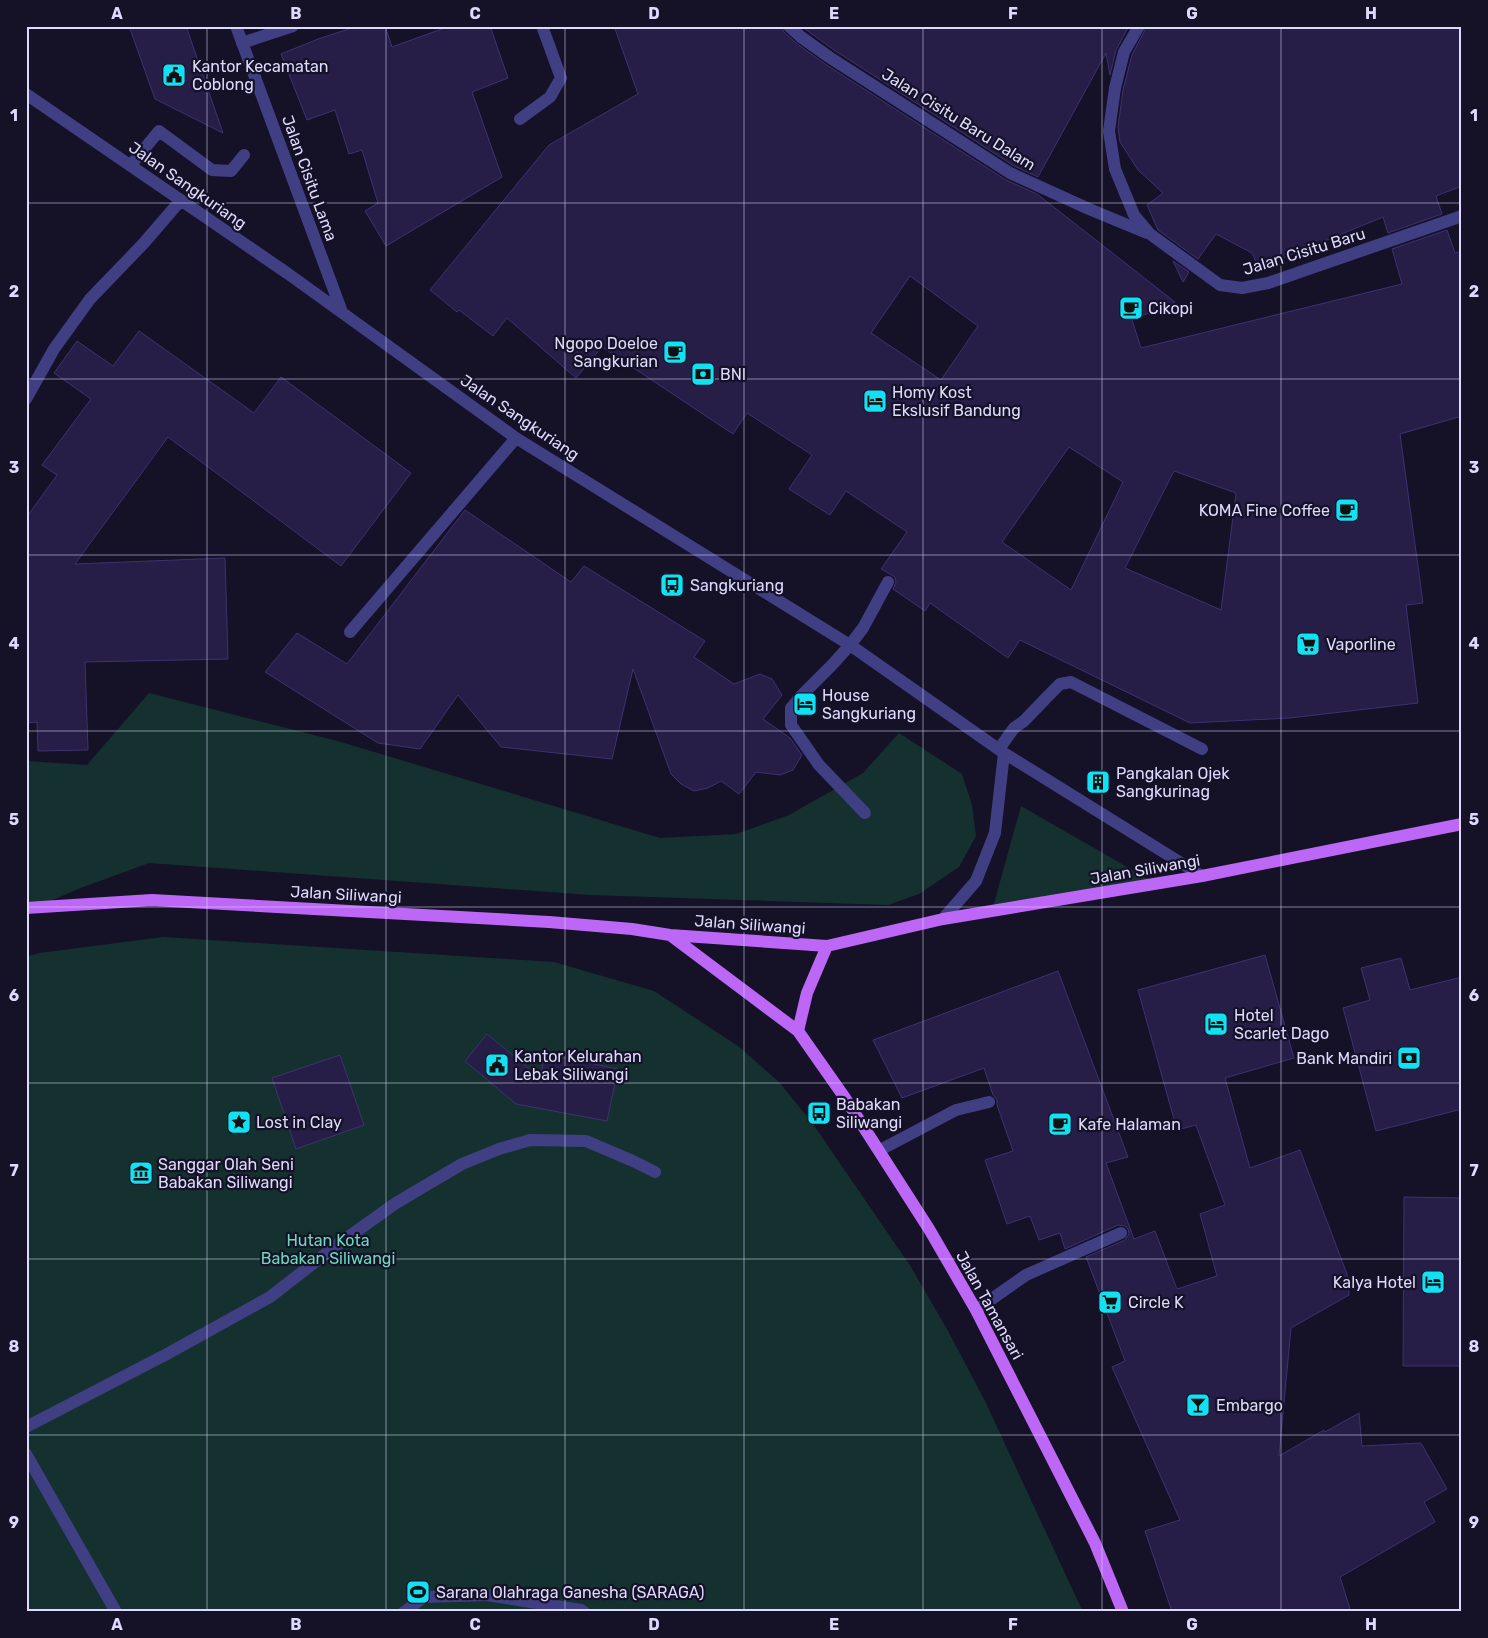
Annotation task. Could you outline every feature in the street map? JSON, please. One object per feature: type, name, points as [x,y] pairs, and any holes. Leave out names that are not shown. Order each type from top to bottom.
[{"type":"main road","name":"Jalan Siliwangi","points":[[26,908],[152,900],[549,922],[632,929],[670,935],[827,946],[943,920],[1202,876],[1462,824]]},
{"type":"main road","name":"Jalan Tamansari","points":[[670,935],[798,1031],[880,1150],[976,1310],[1096,1543],[1124,1612]]},
{"type":"main road","points":[[798,1031],[807,993],[827,946]]},
{"type":"street","name":"Jalan Cisitu Lama","points":[[236,26],[342,312]]},
{"type":"street","points":[[242,43],[293,26]]},
{"type":"street","points":[[520,119],[550,97],[561,78],[542,26]]},
{"type":"street","name":"Jalan Cisitu Baru Dalam","points":[[790,26],[801,38],[829,57],[1010,173],[1150,234]]},
{"type":"street","name":"Jalan Cisitu Baru","points":[[1139,26],[1124,52],[1115,88],[1109,130],[1115,169],[1134,215],[1150,234],[1220,285],[1242,288],[1268,283],[1462,216]]},
{"type":"street","name":"Jalan Sangkuriang","points":[[26,94],[342,312],[516,438],[850,645],[1001,751],[1202,876]]},
{"type":"street","points":[[131,165],[158,132],[212,170],[231,171],[244,155]]},
{"type":"street","points":[[26,399],[54,349],[90,299],[143,244],[181,200]]},
{"type":"street","points":[[350,632],[516,438]]},
{"type":"street","points":[[865,813],[820,765],[790,725],[791,708],[850,645],[888,582]]},
{"type":"street","points":[[943,920],[976,881],[995,833],[1001,751],[1014,728],[1024,721],[1060,684],[1071,682],[1202,749]]},
{"type":"street","points":[[880,1150],[956,1110],[989,1102]]},
{"type":"street","points":[[26,1427],[167,1354],[270,1297],[337,1245],[396,1203],[462,1164],[499,1149],[530,1140],[586,1141],[655,1172]]},
{"type":"street","points":[[976,1310],[1026,1275],[1121,1233]]},
{"type":"street","points":[[26,1454],[116,1612]]},
{"type":"street","points":[[404,1612],[424,1597],[487,1595],[582,1610],[584,1612]]},
{"type":"green space","points":[[149,693],[341,742],[660,838],[736,834],[789,815],[863,773],[899,733],[962,774],[972,805],[976,836],[959,867],[919,894],[888,905],[590,895],[149,863],[78,889],[26,912],[26,761],[87,765]]},
{"type":"green space","points":[[1021,806],[1148,879],[993,907]]},
{"type":"green space","name":"Hutan Kota Babakan Siliwangi","points":[[163,937],[554,962],[654,991],[738,1046],[779,1082],[813,1124],[911,1267],[985,1401],[1083,1612],[26,1612],[26,957],[39,953]]},
{"type":"building","name":"Kantor Kecamatan Coblong","points":[[129,26],[186,26],[223,133],[155,99]]},
{"type":"building","points":[[358,26],[385,26],[392,47],[450,26],[490,26],[508,78],[472,92],[502,177],[386,246],[365,211],[378,203],[362,150],[349,154],[335,110],[307,120],[281,54]]},
{"type":"building","points":[[614,26],[781,26],[784,32],[796,43],[825,64],[1006,180],[1037,194],[1175,302],[1132,320],[1141,348],[1402,284],[1392,249],[1447,230],[1455,253],[1462,251],[1462,416],[1400,434],[1423,603],[1406,605],[1418,703],[1290,718],[1190,723],[1020,640],[1008,658],[930,603],[925,611],[893,589],[896,582],[895,577],[881,569],[907,532],[846,491],[830,515],[789,489],[812,455],[747,413],[733,434],[602,347],[576,378],[507,318],[493,336],[459,310],[457,312],[430,290],[549,145],[638,94]],"holes":[[[910,276],[978,326],[941,380],[871,333]],[[1069,447],[1123,482],[1071,590],[1002,542]],[[1174,471],[1236,493],[1221,610],[1125,568]]]},
{"type":"building","points":[[801,26],[1129,26],[1116,50],[1110,75],[1106,53],[1038,177],[1014,166],[834,50]]},
{"type":"building","points":[[1147,26],[1462,26],[1462,186],[1436,196],[1442,214],[1388,233],[1383,217],[1259,268],[1252,253],[1216,234],[1198,259],[1158,230],[1147,205],[1163,193],[1138,170],[1120,142],[1118,127],[1123,90],[1132,55]]},
{"type":"building","points":[[1173,261],[1189,272],[1183,282]]},
{"type":"building","points":[[139,331],[254,413],[281,377],[411,473],[341,566],[168,437],[75,564],[225,558],[228,659],[85,662],[88,750],[38,751],[37,722],[26,723],[26,518],[57,475],[42,465],[91,399],[54,373],[77,341],[113,366]]},
{"type":"building","points":[[465,510],[571,582],[584,566],[705,641],[694,657],[734,684],[760,674],[772,679],[782,695],[763,719],[790,738],[802,755],[793,770],[780,775],[756,772],[739,794],[721,781],[708,788],[694,791],[681,784],[671,774],[633,669],[612,759],[501,747],[458,695],[420,749],[378,743],[265,672],[297,633],[347,664]]},
{"type":"building","points":[[1265,955],[1294,1058],[1225,1078],[1250,1168],[1300,1150],[1347,1274],[1349,1295],[1291,1328],[1279,1456],[1324,1430],[1325,1432],[1359,1413],[1362,1446],[1421,1443],[1447,1489],[1424,1502],[1435,1522],[1340,1577],[1351,1612],[1172,1612],[1145,1531],[1180,1520],[1112,1367],[1125,1361],[1086,1257],[1125,1240],[1129,1234],[1128,1229],[1125,1226],[1118,1225],[1065,1249],[1060,1233],[1039,1240],[1030,1216],[1007,1224],[985,1160],[1013,1151],[997,1100],[993,1095],[984,1068],[902,1098],[873,1040],[1058,971],[1128,1157],[1106,1163],[1134,1239],[1155,1231],[1177,1289],[1217,1276],[1200,1214],[1225,1205],[1196,1125],[1177,1130],[1138,990]]},
{"type":"building","name":"Bank Mandiri","points":[[1401,958],[1410,990],[1462,977],[1462,1109],[1376,1131],[1343,1008],[1370,1000],[1361,968]]},
{"type":"building","points":[[487,1034],[540,1078],[545,1054],[618,1069],[607,1121],[516,1104],[465,1061]]},
{"type":"building","points":[[340,1055],[364,1125],[296,1149],[272,1078]]},
{"type":"building","name":"Kalya Hotel","points":[[1404,1197],[1462,1198],[1462,1366],[1403,1366]]},
{"type":"place","name":"Kantor Kecamatan Coblong","points":[[174,75]]},
{"type":"place","name":"Cikopi","points":[[1131,308]]},
{"type":"place","name":"Ngopo Doeloe Sangkurian","points":[[675,352]]},
{"type":"place","name":"BNI","points":[[703,374]]},
{"type":"place","name":"Homy Kost Ekslusif Bandung","points":[[875,401]]},
{"type":"place","name":"KOMA Fine Coffee","points":[[1347,510]]},
{"type":"place","name":"Sangkuriang","points":[[672,585]]},
{"type":"place","name":"Vaporline","points":[[1308,644]]},
{"type":"place","name":"House Sangkuriang","points":[[805,704]]},
{"type":"place","name":"Pangkalan Ojek Sangkurinag","points":[[1098,782]]},
{"type":"place","name":"Hotel Scarlet Dago","points":[[1216,1024]]},
{"type":"place","name":"Bank Mandiri","points":[[1409,1058]]},
{"type":"place","name":"Kantor Kelurahan Lebak Siliwangi","points":[[497,1065]]},
{"type":"place","name":"Babakan Siliwangi","points":[[819,1113]]},
{"type":"place","name":"Lost in Clay","points":[[239,1122]]},
{"type":"place","name":"Kafe Halaman","points":[[1060,1124]]},
{"type":"place","name":"Sanggar Olah Seni Babakan Siliwangi","points":[[141,1173]]},
{"type":"place","name":"Kalya Hotel","points":[[1433,1282]]},
{"type":"place","name":"Circle K","points":[[1110,1302]]},
{"type":"place","name":"Embargo","points":[[1198,1405]]},
{"type":"place","name":"Sarana Olahraga Ganesha (SARAGA)","points":[[418,1592]]}]
